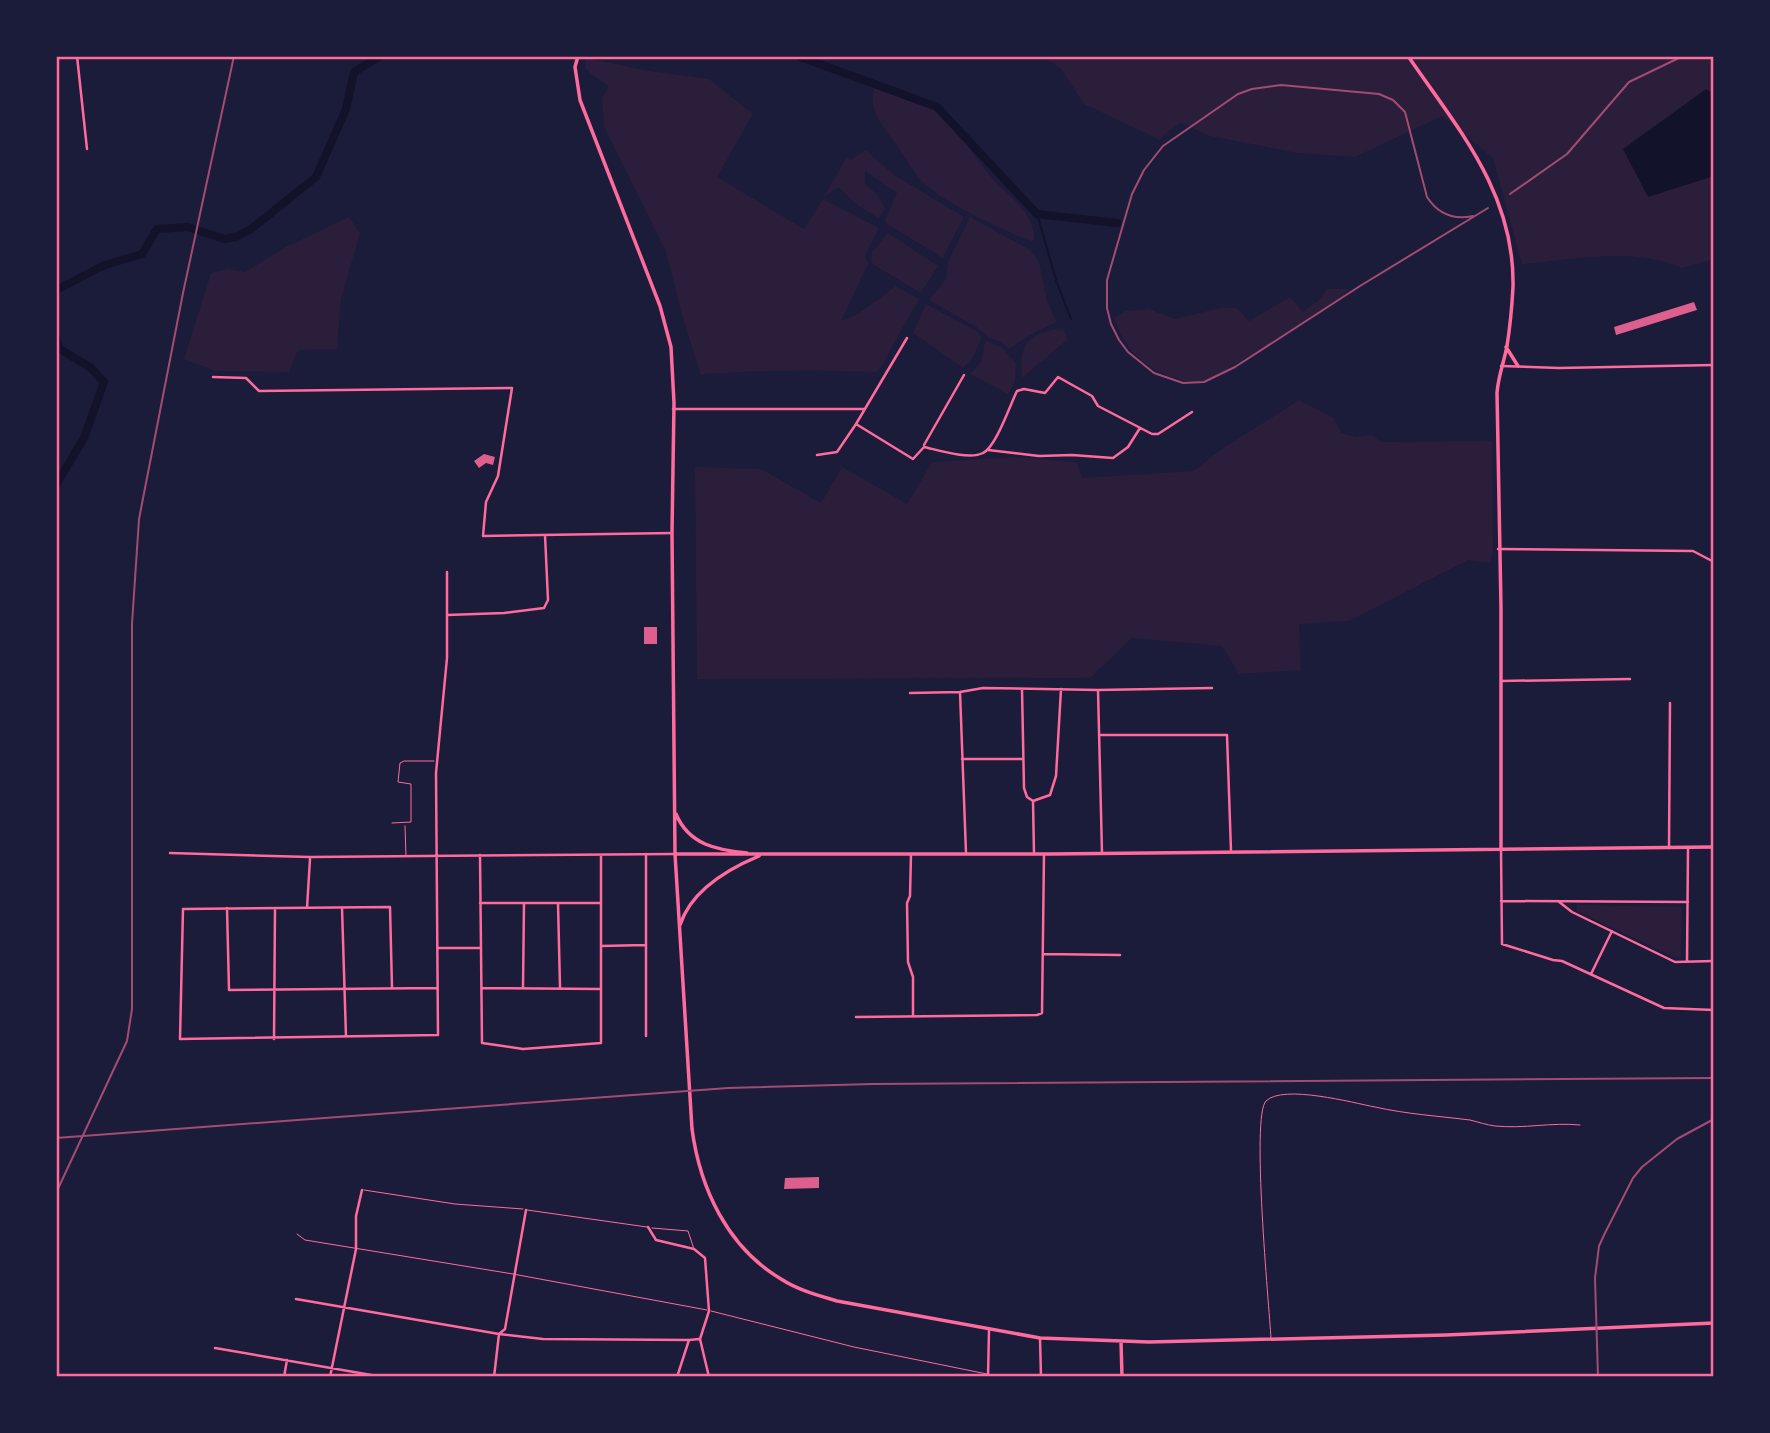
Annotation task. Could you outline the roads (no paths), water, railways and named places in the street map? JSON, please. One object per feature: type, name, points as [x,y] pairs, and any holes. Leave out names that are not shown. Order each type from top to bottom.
[{"type":"main road","points":[[578,56],[575,67],[580,100],[663,317],[671,347],[675,855],[691,1109],[695,1149],[705,1187],[722,1219],[746,1251],[771,1272],[805,1291],[837,1301],[1040,1338],[1121,1341],[1271,1340],[1714,1324]]},
{"type":"main road","points":[[1408,56],[1478,157],[1509,233],[1512,304],[1497,393],[1501,850]]},
{"type":"main road","points":[[1506,347],[1518,366]]},
{"type":"main road","points":[[675,812],[682,828],[691,837],[711,848],[763,854]]},
{"type":"main road","points":[[675,855],[1714,847]]},
{"type":"main road","points":[[680,927],[683,914],[701,893],[732,869],[763,854]]},
{"type":"main road","points":[[1121,1341],[1122,1377]]},
{"type":"street","points":[[77,56],[86,149]]},
{"type":"street","points":[[817,455],[837,452],[907,338]]},
{"type":"street","points":[[1501,366],[1559,368],[1714,365]]},
{"type":"street","points":[[856,424],[865,432],[913,459],[924,447],[964,375]]},
{"type":"street","points":[[213,377],[246,378],[259,391],[512,388],[498,476],[486,502],[483,536],[672,533]]},
{"type":"street","points":[[988,450],[1017,391],[1024,388],[1045,393],[1058,377],[1092,396],[1098,406],[1152,434],[1158,434],[1192,412]]},
{"type":"street","points":[[673,409],[865,409]]},
{"type":"street","points":[[924,447],[962,454],[978,454],[988,450],[1040,456],[1065,454],[1113,458],[1128,447],[1140,428]]},
{"type":"street","points":[[447,615],[544,608],[548,600],[544,535]]},
{"type":"street","points":[[1498,550],[1693,551],[1714,562]]},
{"type":"street","points":[[392,988],[390,907],[183,909],[180,1039],[438,1035],[437,761],[447,658],[447,572]]},
{"type":"street","points":[[1501,681],[1630,679]]},
{"type":"street","points":[[910,693],[960,692],[983,688],[1212,688]]},
{"type":"street","points":[[1022,688],[1024,788],[1027,797],[1033,801]]},
{"type":"street","points":[[1033,801],[1050,795],[1056,776],[1061,689]]},
{"type":"street","points":[[1098,690],[1102,853]]},
{"type":"street","points":[[960,692],[966,854]]},
{"type":"street","points":[[1669,848],[1670,703]]},
{"type":"street","points":[[1099,735],[1227,735],[1231,852]]},
{"type":"street","points":[[962,759],[1023,759]]},
{"type":"street","points":[[1033,801],[1034,854]]},
{"type":"street","points":[[1686,961],[1688,848]]},
{"type":"street","points":[[1501,850],[1502,944],[1562,961],[1664,1008],[1714,1010]]},
{"type":"street","points":[[170,853],[310,857],[675,855]]},
{"type":"street","points":[[480,855],[482,1043],[523,1049],[563,1044],[601,1044],[601,854]]},
{"type":"street","points":[[646,854],[646,1036]]},
{"type":"street","points":[[911,854],[910,896],[907,903],[908,962],[912,977],[913,1016]]},
{"type":"street","points":[[856,1017],[1040,1014],[1043,1009],[1044,854]]},
{"type":"street","points":[[307,908],[310,857]]},
{"type":"street","points":[[1501,901],[1688,902]]},
{"type":"street","points":[[1558,901],[1572,912],[1675,962],[1714,961]]},
{"type":"street","points":[[480,903],[601,904]]},
{"type":"street","points":[[523,989],[524,903]]},
{"type":"street","points":[[558,903],[560,989]]},
{"type":"street","points":[[227,908],[228,989],[438,988]]},
{"type":"street","points":[[274,1039],[275,908]]},
{"type":"street","points":[[342,908],[346,1037]]},
{"type":"street","points":[[1591,974],[1612,931]]},
{"type":"street","points":[[601,946],[645,945]]},
{"type":"street","points":[[438,948],[481,948]]},
{"type":"street","points":[[1043,954],[1119,955]]},
{"type":"street","points":[[481,988],[601,989]]},
{"type":"street","points":[[330,1377],[356,1249],[356,1216],[362,1190]]},
{"type":"street","points":[[494,1377],[499,1334],[505,1329],[526,1210]]},
{"type":"street","points":[[648,1227],[656,1240],[694,1249],[705,1258],[709,1311],[700,1339],[709,1377]]},
{"type":"street","points":[[296,1299],[543,1339],[700,1339]]},
{"type":"street","points":[[988,1376],[989,1330]]},
{"type":"street","points":[[1040,1338],[1041,1377]]},
{"type":"street","points":[[677,1377],[689,1340]]},
{"type":"street","points":[[215,1348],[383,1377]]},
{"type":"street","points":[[284,1377],[287,1360]]},
{"type":"lane","points":[[392,823],[411,822],[411,784],[398,782],[398,766],[404,761],[437,761]]},
{"type":"lane","points":[[405,823],[406,856]]},
{"type":"lane","points":[[1271,1340],[1260,1162],[1261,1110],[1265,1101],[1272,1097],[1298,1094],[1494,1126],[1580,1125]]},
{"type":"lane","points":[[362,1190],[455,1204],[526,1210],[688,1231],[694,1249]]},
{"type":"lane","points":[[297,1234],[306,1240],[513,1273],[709,1311],[854,1347],[988,1376]]},
{"type":"waterway","points":[[56,290],[105,265],[142,254],[157,229],[188,227],[224,239],[236,237],[251,229],[316,177],[346,109],[354,72],[380,56]]},
{"type":"waterway","points":[[798,56],[937,107],[1037,214],[1117,223]]},
{"type":"waterway","points":[[1037,214],[1057,283],[1071,319]]},
{"type":"waterway","points":[[56,339],[60,349],[91,368],[104,382],[84,438],[56,485]]},
{"type":"railway","points":[[56,1193],[127,1041],[132,1009],[132,624],[139,519],[183,293],[234,56]]},
{"type":"railway","points":[[1510,194],[1567,154],[1629,82],[1683,56]]},
{"type":"railway","points":[[1473,216],[1459,217],[1441,212],[1427,197],[1405,112],[1393,100],[1379,94],[1281,85],[1252,89],[1238,94],[1163,146],[1144,170],[1132,194],[1107,280],[1107,308],[1111,324],[1128,352],[1154,373],[1183,383],[1204,382],[1235,367],[1488,208]]},
{"type":"railway","points":[[56,1138],[728,1088],[873,1084],[1714,1078]]},
{"type":"railway","points":[[1598,1377],[1595,1278],[1599,1246],[1633,1178],[1642,1167],[1677,1139],[1714,1119]]}]
